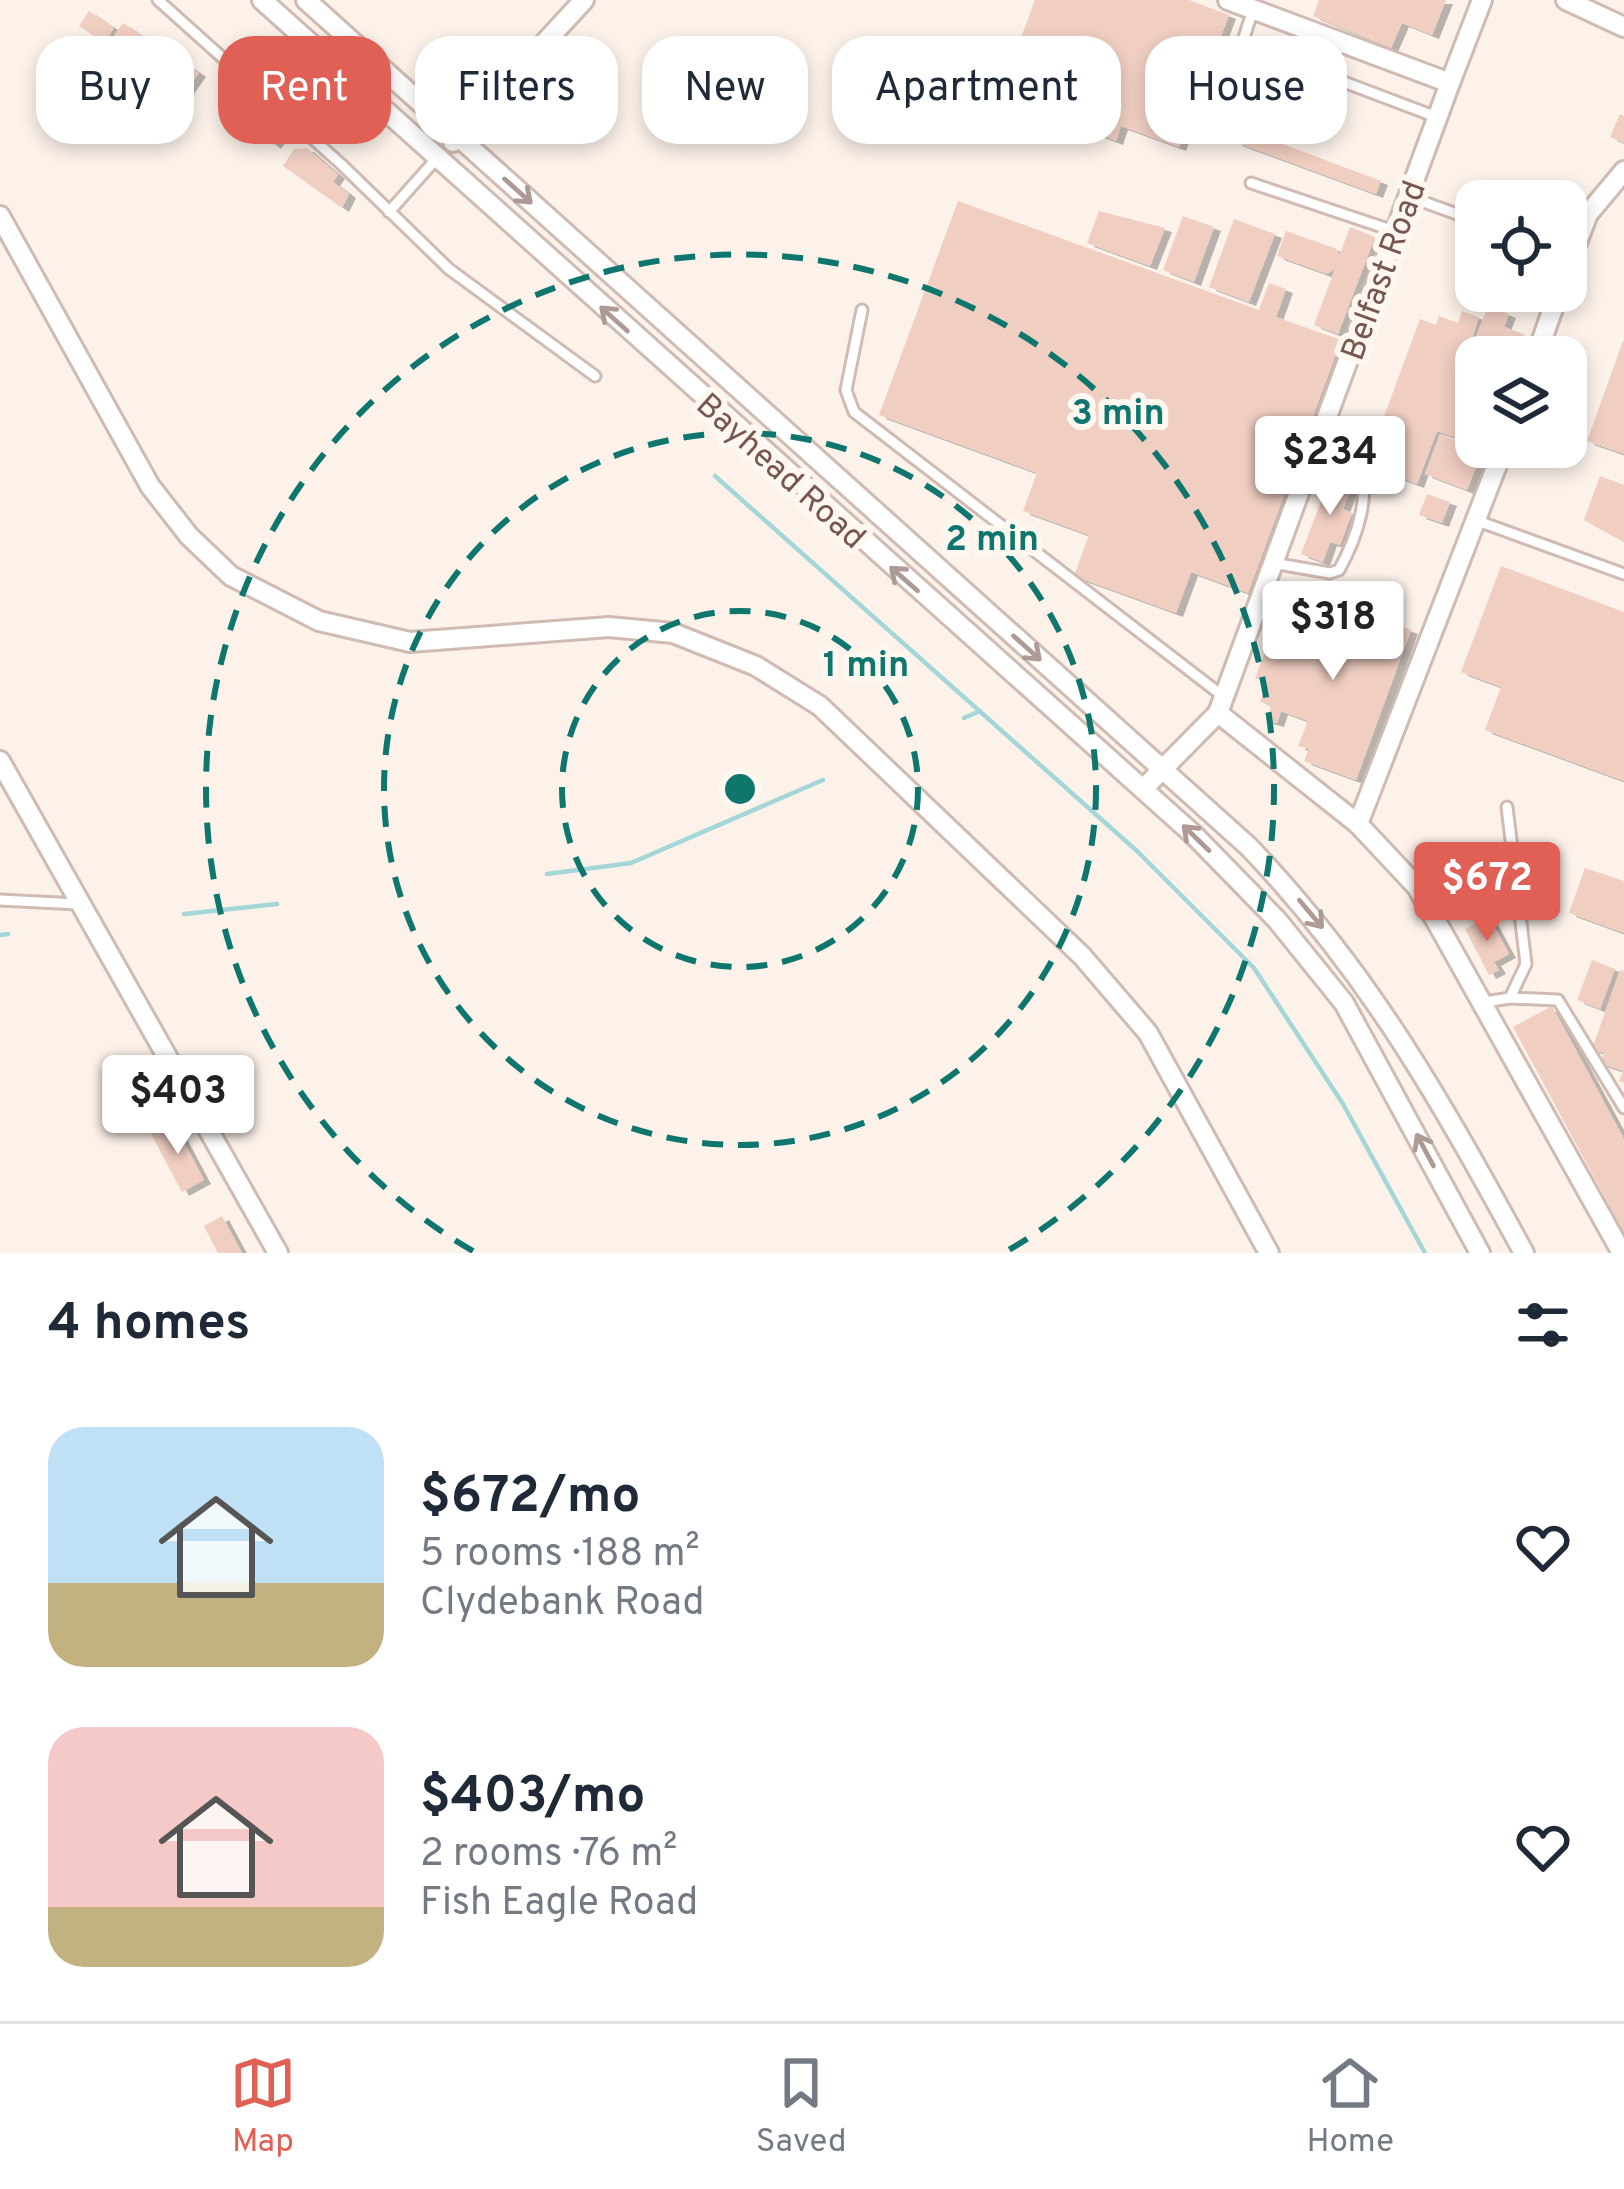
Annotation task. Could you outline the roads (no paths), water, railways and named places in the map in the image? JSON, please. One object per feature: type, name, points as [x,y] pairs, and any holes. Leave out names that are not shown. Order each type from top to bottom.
[{"type":"street","name":"Bayhead Road","points":[[262,0],[1143,789],[1277,920],[1345,1003],[1480,1253]]},
{"type":"street","name":"Bayhead Road","points":[[306,0],[415,98]]},
{"type":"street","points":[[551,36],[584,0]]},
{"type":"street","points":[[1228,0],[1450,83]]},
{"type":"street","name":"Belfast Road","points":[[1143,789],[1221,705],[1482,0]]},
{"type":"street","points":[[1566,0],[1624,27]]},
{"type":"street","points":[[437,158],[450,144]]},
{"type":"street","name":"Bayhead Road","points":[[467,144],[1265,863],[1364,980],[1444,1106],[1524,1253]]},
{"type":"street","points":[[1587,217],[1624,170]]},
{"type":"street","points":[[0,216],[150,486],[189,536],[230,575],[319,621],[410,642],[609,627],[673,633],[756,666],[820,706],[1082,956],[1148,1033],[1269,1253]]},
{"type":"street","points":[[1358,824],[1497,468]]},
{"type":"street","points":[[1221,705],[1358,824],[1417,886],[1622,1253]]},
{"type":"street","points":[[0,761],[86,905],[278,1253]]},
{"type":"lane","points":[[158,0],[476,291],[595,376]]},
{"type":"lane","points":[[1244,36],[1253,10]]},
{"type":"lane","points":[[1347,83],[1439,118]]},
{"type":"lane","points":[[389,212],[437,158]]},
{"type":"lane","points":[[1251,183],[1397,232]]},
{"type":"lane","points":[[1410,197],[1455,213]]},
{"type":"lane","points":[[862,310],[846,391],[854,412],[1221,705]]},
{"type":"lane","points":[[1273,563],[1330,573],[1339,570],[1348,553],[1361,510],[1358,469],[1353,459],[1321,436]]},
{"type":"lane","points":[[1478,521],[1624,574]]},
{"type":"lane","points":[[1508,807],[1526,964],[1510,998]]},
{"type":"lane","points":[[0,900],[86,905]]},
{"type":"lane","points":[[1485,1002],[1558,1000],[1624,1108]]},
{"type":"waterway","points":[[715,476],[1137,851],[1254,968],[1343,1104],[1425,1253]]},
{"type":"waterway","points":[[964,718],[980,711]]},
{"type":"waterway","points":[[547,874],[631,863],[823,780]]},
{"type":"waterway","points":[[184,914],[277,904]]},
{"type":"waterway","points":[[0,935],[8,934]]}]
